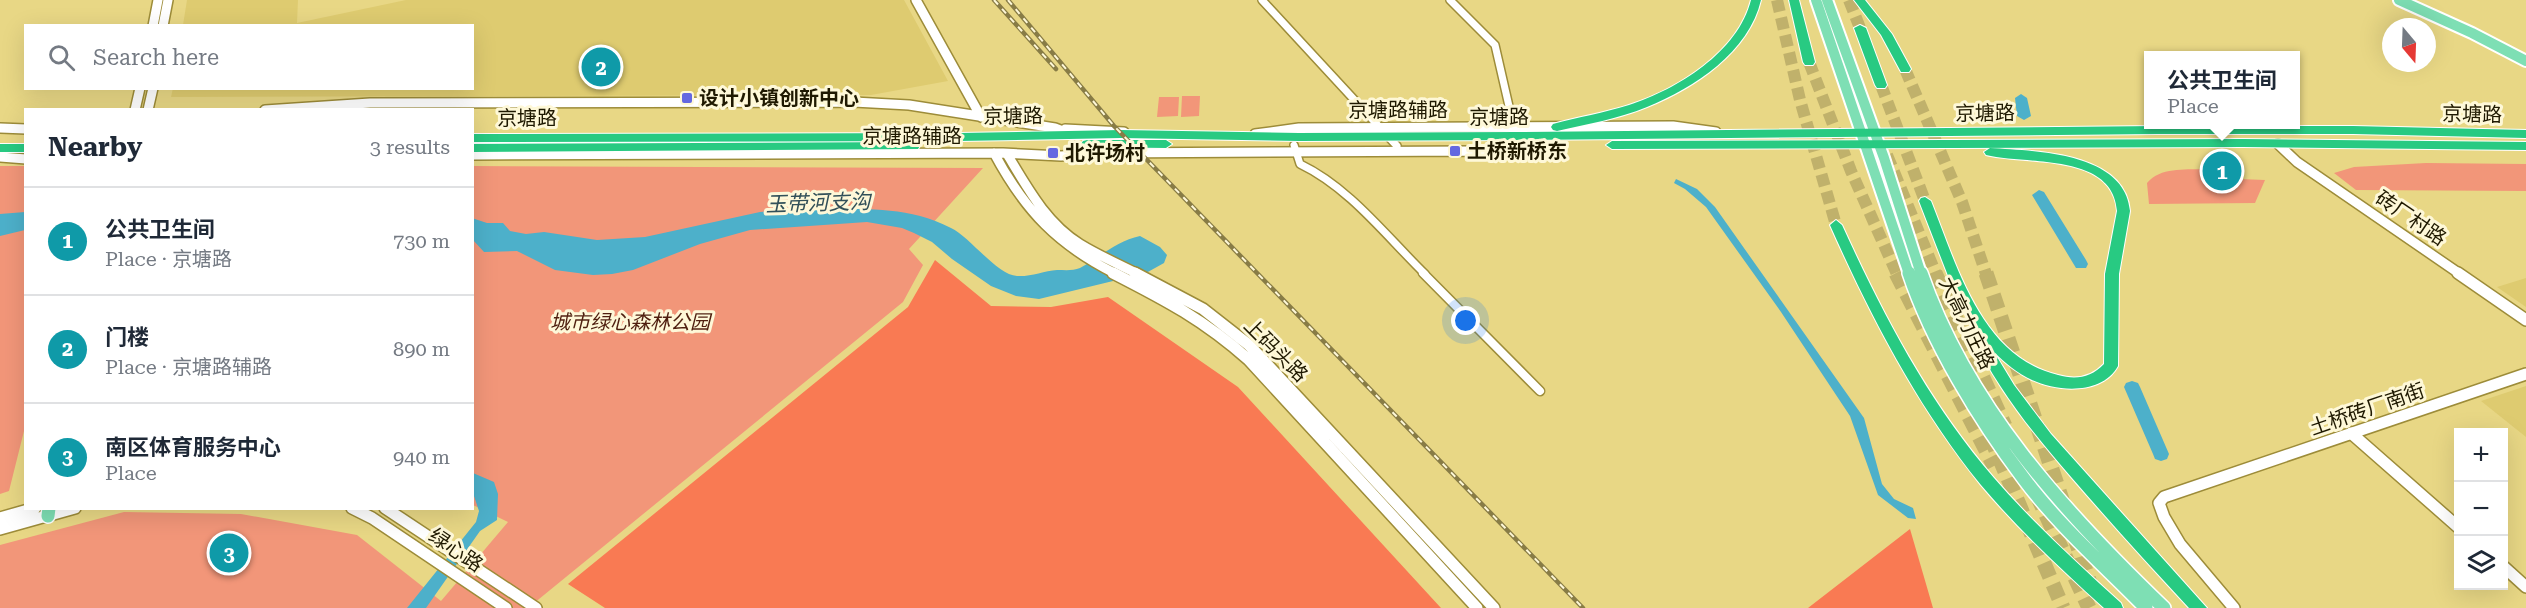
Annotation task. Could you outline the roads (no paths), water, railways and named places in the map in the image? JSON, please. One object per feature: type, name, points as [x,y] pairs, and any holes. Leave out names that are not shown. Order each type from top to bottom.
[{"type":"highway","points":[[1557,127],[1640,105],[1683,84],[1736,42],[1750,22],[1756,0]]},
{"type":"highway","points":[[1794,0],[1809,62]]},
{"type":"highway","points":[[1860,0],[1886,34],[1905,69]]},
{"type":"highway","points":[[1860,28],[1881,85]]},
{"type":"highway","points":[[1448,136],[1481,128]]},
{"type":"highway","name":"京塘路","points":[[474,148],[1056,143],[1295,148],[1389,137],[1530,145],[2353,130],[2526,134]]},
{"type":"highway","name":"京塘路","points":[[474,138],[1136,134],[1389,137],[1734,135],[1864,139]]},
{"type":"highway","points":[[0,139],[24,138]]},
{"type":"highway","name":"京塘路","points":[[1877,139],[1910,144],[2526,146]]},
{"type":"highway","points":[[1910,144],[2052,157],[2079,164],[2098,172],[2108,180],[2118,190],[2123,201],[2124,215],[2112,273],[2111,366],[2095,380],[2076,384],[2062,382],[2032,373],[2016,364],[1995,346],[1965,301]]},
{"type":"highway","points":[[0,147],[24,148]]},
{"type":"highway","points":[[1925,201],[1981,339],[2005,383],[2028,418],[2121,525],[2199,608]]},
{"type":"highway","points":[[1836,225],[1866,295],[1904,362],[1960,446],[2049,549],[2115,608]]},
{"type":"main road","name":"大高力庄路","points":[[1816,0],[1912,283],[1940,344],[1972,402],[2002,449],[2052,512],[2146,608]]},
{"type":"main road","name":"大高力庄路","points":[[1827,0],[1938,316],[1985,401],[2024,459],[2100,544],[2164,608]]},
{"type":"main road","points":[[2399,0],[2472,33],[2526,62]]},
{"type":"main road","points":[[2409,0],[2526,57]]},
{"type":"street","points":[[153,24],[158,0]]},
{"type":"street","points":[[162,24],[168,0]]},
{"type":"street","points":[[916,0],[981,117]]},
{"type":"street","points":[[1262,0],[1389,137]]},
{"type":"street","points":[[1450,0],[1495,45],[1514,128]]},
{"type":"street","points":[[135,108],[140,90]]},
{"type":"street","points":[[148,108],[153,90]]},
{"type":"street","name":"京塘路辅路","points":[[295,108],[370,103],[854,102],[909,105],[1054,128],[1107,130],[1136,134]]},
{"type":"street","name":"京塘路辅路","points":[[1389,137],[1481,128],[1673,126],[1734,135]]},
{"type":"street","points":[[0,128],[24,129]]},
{"type":"street","name":"京塘路辅路","points":[[1054,128],[1075,135]]},
{"type":"street","name":"砖厂村路","points":[[2278,144],[2297,162],[2526,320]]},
{"type":"street","name":"京塘路辅路","points":[[474,155],[994,153],[1061,156],[1295,148],[1509,153],[1530,145]]},
{"type":"street","points":[[1295,148],[1300,164],[1323,175],[1340,189],[1540,391]]},
{"type":"street","name":"上码头路","points":[[994,153],[1015,190],[1046,227],[1077,253],[1202,321],[1280,386],[1494,608]]},
{"type":"street","name":"上码头路","points":[[1007,154],[1036,203],[1078,243],[1203,309],[1250,345],[1280,386]]},
{"type":"street","points":[[0,157],[24,159]]},
{"type":"street","name":"土桥砖厂南街","points":[[2234,608],[2174,534],[2162,515],[2159,503],[2164,497],[2526,374]]},
{"type":"street","points":[[2350,433],[2454,524]]},
{"type":"street","name":"上码头路","points":[[1337,447],[1477,608]]},
{"type":"street","points":[[0,518],[28,510]]},
{"type":"street","points":[[0,529],[48,512],[63,510]]},
{"type":"street","name":"绿心路","points":[[356,510],[382,524],[506,608]]},
{"type":"street","name":"绿心路","points":[[389,510],[536,608]]},
{"type":"street","points":[[2508,571],[2526,587]]},
{"type":"water","points":[[1676,179],[1697,189],[1715,207],[1864,418],[1882,484],[1894,499],[1913,508],[1916,519],[1908,518],[1878,495],[1850,416],[1781,312],[1706,207],[1674,183]]},
{"type":"water","points":[[826,207],[890,211],[920,216],[951,228],[967,239],[992,263],[1009,274],[1017,276],[1077,269],[1116,245],[1140,236],[1160,247],[1167,255],[1164,263],[1146,273],[1039,299],[1016,296],[991,286],[932,242],[914,233],[902,228],[867,222],[750,230],[700,244],[633,270],[593,275],[555,270],[517,251],[484,252],[474,241],[474,219],[487,223],[503,223],[510,231],[526,234],[544,232],[597,240],[645,237],[760,212]]},
{"type":"water","points":[[24,212],[24,230],[0,236],[0,214]]},
{"type":"water","points":[[474,473],[494,482],[498,494],[497,520],[480,531],[426,608],[407,608],[476,522],[479,511],[474,496]]},
{"type":"waterway","points":[[2021,98],[2024,116]]},
{"type":"waterway","points":[[2039,195],[2081,264]]},
{"type":"waterway","points":[[2132,387],[2161,454]]},
{"type":"tunnel","points":[[1777,0],[1800,100],[1836,225]]},
{"type":"tunnel","points":[[1849,0],[1860,28]]},
{"type":"tunnel","points":[[1809,62],[1851,171],[1897,274]]},
{"type":"tunnel","points":[[1905,69],[1962,202],[1986,274]]},
{"type":"tunnel","points":[[1881,85],[1925,201]]},
{"type":"tunnel","points":[[1872,151],[1899,217]]},
{"type":"tunnel","points":[[1887,155],[1936,274]]},
{"type":"tunnel","points":[[1896,273],[1994,466]]},
{"type":"tunnel","points":[[1935,273],[2005,426]]},
{"type":"tunnel","points":[[1986,273],[2092,589]]},
{"type":"tunnel","points":[[1990,436],[2063,608]]},
{"type":"tunnel","points":[[2017,452],[2089,608]]},
{"type":"railway","points":[[994,0],[1056,69]]},
{"type":"railway","points":[[1008,0],[1114,126],[1583,608]]},
{"type":"place","name":"门楼","points":[[601,67]]},
{"type":"place","name":"设计小镇创新中心","points":[[687,98]]},
{"type":"place","name":"土桥新桥东","points":[[1455,151]]},
{"type":"place","name":"北许场村","points":[[1053,153]]},
{"type":"place","name":"公共卫生间","points":[[2222,171]]},
{"type":"place","name":"南区体育服务中心","points":[[229,553]]},
{"type":"water label","name":"玉带河支沟","points":[[818,203]]},
{"type":"park label","name":"城市绿心森林公园","points":[[630,322]]}]
